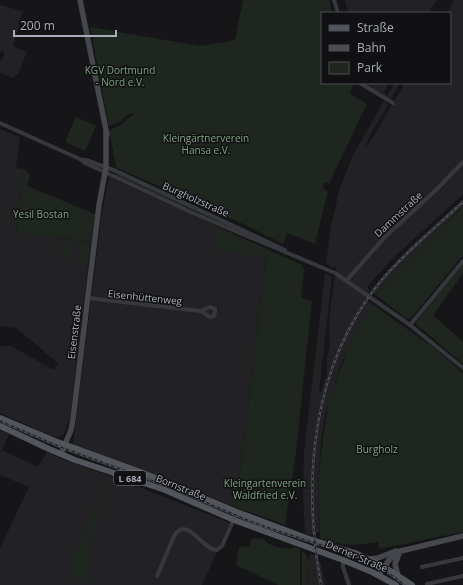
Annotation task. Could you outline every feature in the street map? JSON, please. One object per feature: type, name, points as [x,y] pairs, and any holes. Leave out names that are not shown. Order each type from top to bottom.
[{"type":"main road","name":"Bornstraße","points":[[0,418],[309,539]]},
{"type":"main road","name":"Bornstraße","points":[[0,426],[61,454],[164,490],[234,520],[310,548]]},
{"type":"main road","name":"Derner Straße","points":[[309,539],[369,559],[412,585]]},
{"type":"main road","name":"Derner Straße","points":[[310,548],[379,575],[396,585]]},
{"type":"street","name":"Eisenstraße","points":[[61,454],[71,430],[73,418],[99,211],[102,206],[107,171],[106,133],[80,0]]},
{"type":"street","points":[[334,0],[338,12]]},
{"type":"street","points":[[362,84],[393,103]]},
{"type":"street","name":"Burgholzstraße","points":[[0,123],[82,160],[86,160],[195,214],[279,248],[335,273],[410,325],[463,368]]},
{"type":"street","name":"Dammstraße","points":[[347,280],[384,238],[436,190],[463,162]]},
{"type":"street","points":[[410,325],[463,261]]},
{"type":"street","name":"Eisenhüttenweg","points":[[88,298],[201,311]]},
{"type":"street","points":[[157,576],[178,530],[183,528],[189,530],[211,549],[217,550],[222,546],[237,512]]},
{"type":"street","points":[[369,559],[463,536]]},
{"type":"street","points":[[379,575],[393,556],[401,551]]},
{"type":"street","points":[[398,576],[395,564],[401,551]]},
{"type":"street","points":[[422,566],[463,558]]},
{"type":"street","points":[[343,560],[343,568],[349,585]]},
{"type":"street","points":[[427,584],[463,576]]},
{"type":"shaded area","points":[[345,0],[437,0],[429,12],[348,12]]},
{"type":"shaded area","points":[[454,0],[463,0],[463,194],[391,260],[367,287],[370,291],[365,299],[373,305],[355,334],[342,362],[325,415],[321,439],[318,490],[319,532],[309,535],[305,532],[303,494],[304,451],[325,274],[332,276],[319,392],[321,392],[327,374],[327,360],[330,341],[330,313],[336,266],[333,268],[326,264],[331,227],[339,191],[352,157],[384,101],[388,105],[370,135],[365,148],[404,84],[451,84],[451,12],[448,12]]},
{"type":"shaded area","points":[[0,5],[23,11],[13,46],[27,52],[18,74],[16,74],[14,78],[0,73],[0,61],[4,56],[4,52],[0,51]]},
{"type":"shaded area","points":[[367,84],[388,84],[384,92],[387,96],[386,99]]},
{"type":"shaded area","points":[[394,84],[399,84],[391,99],[387,96]]},
{"type":"shaded area","points":[[0,129],[20,137],[16,168],[24,169],[16,233],[91,241],[70,417],[64,434],[59,437],[52,436],[0,413],[0,346],[11,346],[54,370],[58,363],[16,328],[0,326]]},
{"type":"shaded area","points":[[109,177],[267,249],[236,507],[73,445],[101,219]]},
{"type":"shaded area","points":[[463,199],[463,208],[397,272],[376,295],[370,291],[412,246]]},
{"type":"shaded area","points":[[0,430],[9,434],[2,450],[38,467],[47,452],[230,523],[202,585],[0,585],[0,548],[29,487],[0,475]]},
{"type":"shaded area","points":[[310,554],[314,555],[321,563],[325,585],[307,585],[308,560]]},
{"type":"green space","points":[[243,0],[329,0],[332,12],[321,12],[321,84],[352,84],[350,94],[367,104],[330,184],[324,182],[323,189],[328,191],[315,244],[287,233],[283,244],[237,221],[116,167],[109,130],[119,126],[134,114],[130,113],[119,122],[109,126],[90,27],[200,46],[235,40]]},
{"type":"green space","points":[[76,117],[96,126],[85,151],[65,142]]},
{"type":"green space","name":"Yesil Bostan","points":[[24,169],[30,175],[27,186],[95,214],[91,241],[16,233]]},
{"type":"green space","points":[[116,173],[235,226],[234,229],[115,176]]},
{"type":"green space","points":[[463,208],[463,255],[411,318],[407,319],[376,295],[397,272]]},
{"type":"green space","points":[[216,227],[264,248],[263,256],[214,250]]},
{"type":"green space","points":[[62,242],[74,243],[71,264],[69,264],[69,255],[60,254]]},
{"type":"green space","points":[[82,244],[90,245],[88,265],[80,264],[81,254],[78,252],[81,252]]},
{"type":"green space","name":"Kleingartenverein Waldfried e.V.","points":[[267,249],[302,265],[304,270],[301,298],[312,301],[295,460],[285,525],[236,507]]},
{"type":"green space","points":[[463,264],[463,273],[433,315],[463,342],[463,364],[415,323]]},
{"type":"green space","name":"Burgholz","points":[[373,305],[434,348],[463,373],[463,532],[380,549],[378,542],[349,544],[335,543],[320,538],[318,496],[320,462],[328,404],[348,349],[355,334]]},
{"type":"green space","points":[[105,476],[107,477],[104,495],[100,504],[91,539],[91,563],[88,583],[77,576],[70,567],[102,491]]},
{"type":"green space","points":[[260,538],[276,547],[290,549],[296,547],[300,549],[300,585],[278,585],[236,565],[239,547],[249,546],[252,539]]},
{"type":"green space","points":[[302,551],[306,554],[308,561],[307,585],[302,585]]},
{"type":"railway","points":[[321,585],[315,546],[312,506],[313,466],[318,426],[326,388],[339,351],[357,315],[389,271],[463,202]]},
{"type":"railway","points":[[0,421],[63,448],[167,486],[257,524],[361,558],[390,574],[405,585]]},
{"type":"park label","name":"KGV Dortmund - Nord e.V.","points":[[120,76]]},
{"type":"park label","name":"Kleingärtnerverein Hansa e.V.","points":[[206,144]]}]
